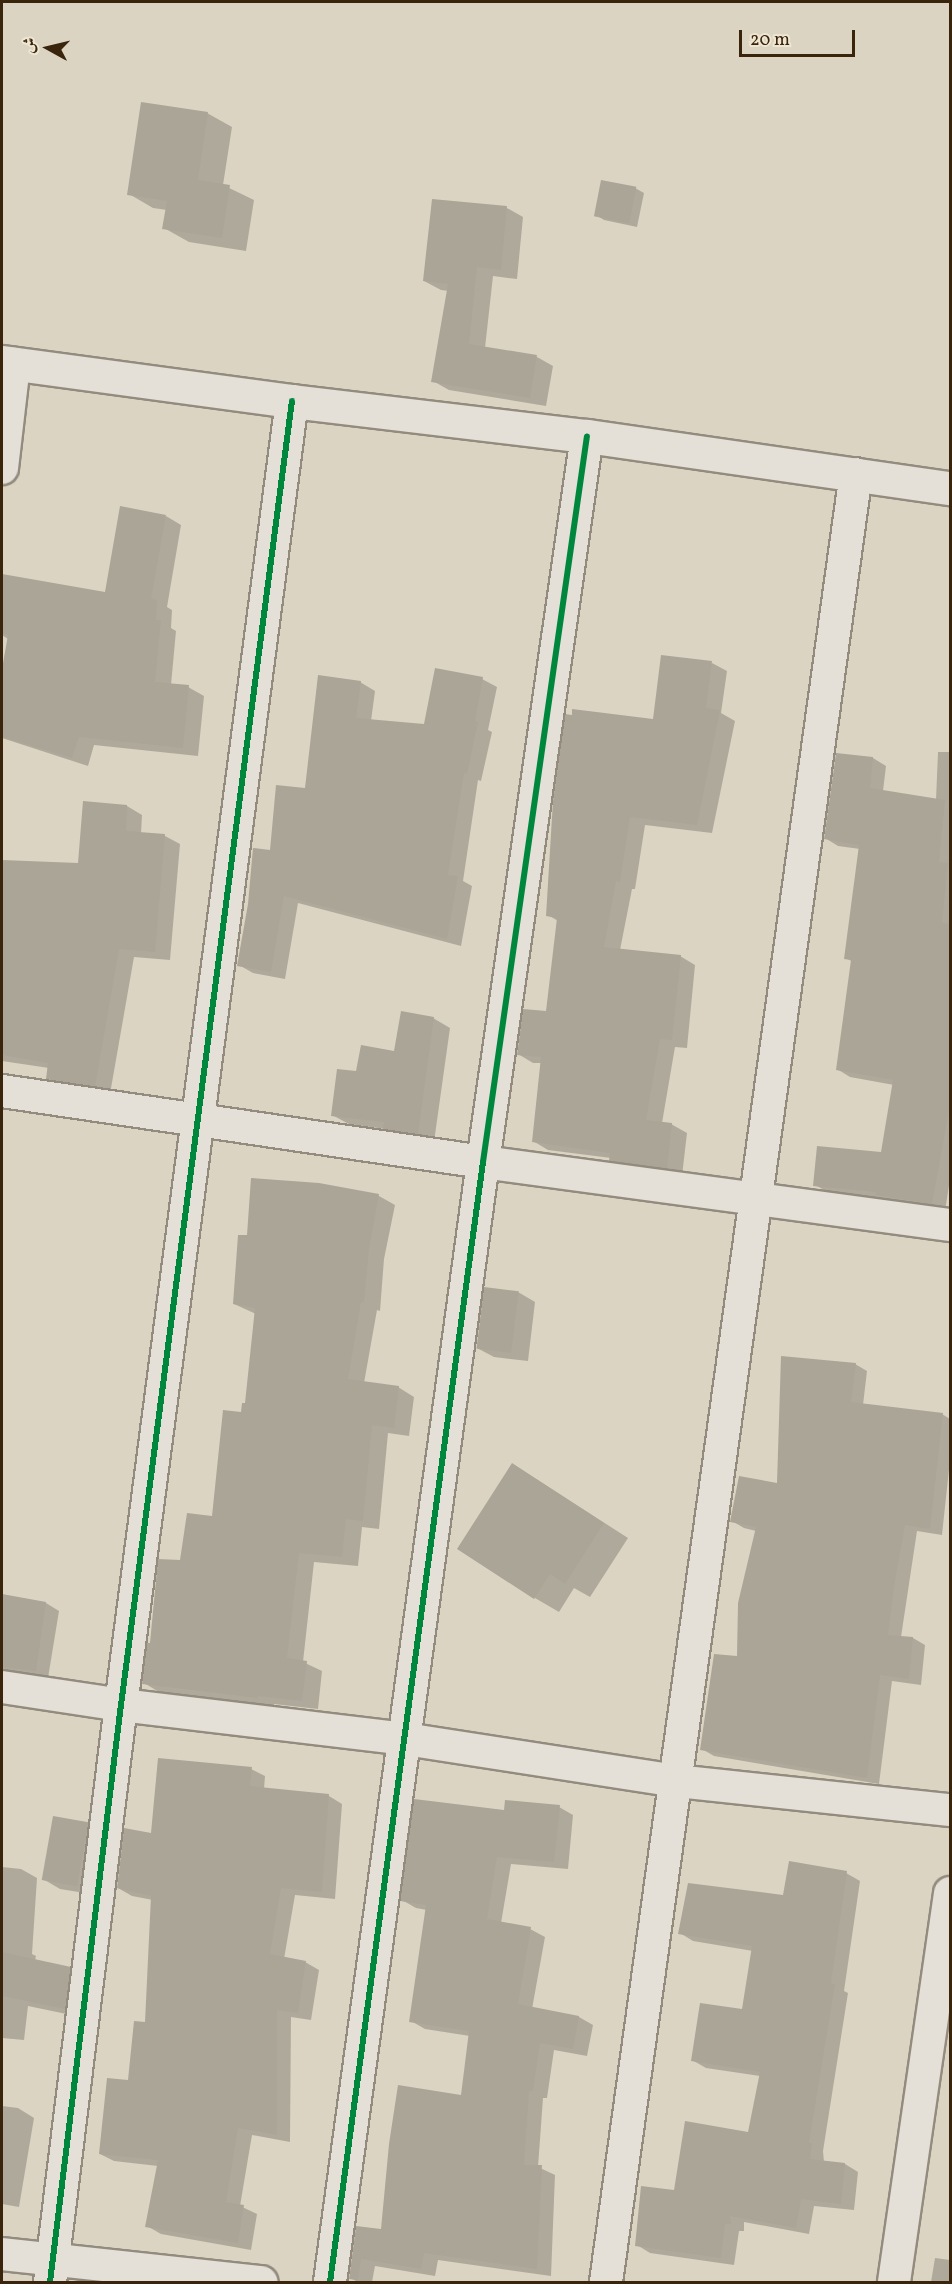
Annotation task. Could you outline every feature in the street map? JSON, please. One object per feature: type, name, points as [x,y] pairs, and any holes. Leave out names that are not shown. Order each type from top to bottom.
[{"type":"main road","points":[[8,363],[292,401],[587,436],[951,488]]},
{"type":"street","points":[[2,468],[8,363]]},
{"type":"street","points":[[51,2272],[121,1705],[292,401]]},
{"type":"street","points":[[330,2283],[483,1162],[587,436]]},
{"type":"street","points":[[606,2283],[856,474]]},
{"type":"street","points":[[2,1091],[198,1118],[483,1162],[951,1225]]},
{"type":"street","points":[[2,1687],[121,1705],[405,1739],[677,1781],[951,1810]]},
{"type":"street","points":[[894,2283],[951,1893]]},
{"type":"street","points":[[2,2254],[51,2272],[261,2283]]},
{"type":"building","points":[[141,102],[208,112],[198,180],[230,185],[222,238],[162,229],[167,201],[127,195]]},
{"type":"building","points":[[601,180],[636,187],[629,223],[594,216]]},
{"type":"building","points":[[432,199],[507,206],[501,270],[477,267],[469,344],[537,355],[530,398],[431,382],[448,284],[423,281]]},
{"type":"building","points":[[120,506],[166,515],[151,599],[157,600],[156,620],[161,620],[155,682],[189,685],[183,748],[79,737],[72,758],[2,737],[2,669],[8,635],[2,634],[2,574],[105,592]]},
{"type":"building","points":[[661,655],[712,661],[706,708],[720,710],[697,825],[630,817],[620,882],[616,881],[604,947],[681,955],[672,1040],[660,1039],[646,1120],[672,1123],[667,1169],[609,1161],[610,1153],[532,1142],[541,1057],[517,1055],[523,1009],[546,1011],[557,918],[546,916],[553,801],[565,714],[572,715],[572,709],[653,719]]},
{"type":"building","points":[[435,668],[483,677],[475,721],[478,722],[467,774],[464,773],[448,875],[458,876],[447,939],[284,896],[271,972],[237,966],[248,904],[253,848],[270,850],[276,785],[305,788],[318,675],[361,681],[356,718],[424,724]]},
{"type":"building","points":[[836,753],[873,757],[870,788],[945,800],[939,862],[948,863],[942,923],[951,924],[951,1100],[932,1204],[876,1195],[876,1192],[813,1186],[817,1146],[881,1152],[893,1080],[836,1070],[851,960],[844,959],[859,845],[824,839]]},
{"type":"building","points":[[83,801],[127,805],[126,831],[165,834],[155,952],[119,949],[95,1087],[46,1079],[48,1063],[2,1055],[2,860],[78,863]]},
{"type":"building","points":[[401,1011],[434,1017],[418,1134],[383,1129],[384,1122],[331,1116],[337,1069],[356,1071],[361,1045],[394,1051]]},
{"type":"building","points":[[251,1178],[319,1183],[379,1194],[369,1249],[364,1302],[361,1302],[348,1379],[399,1386],[394,1428],[372,1425],[363,1521],[346,1519],[342,1557],[299,1553],[287,1658],[307,1661],[302,1701],[142,1684],[147,1643],[150,1643],[158,1559],[180,1560],[187,1513],[212,1516],[223,1410],[241,1412],[242,1403],[245,1403],[255,1308],[233,1304],[238,1235],[247,1235]]},
{"type":"building","points":[[484,1287],[519,1291],[511,1353],[476,1349]]},
{"type":"building","points":[[781,1356],[856,1363],[851,1402],[943,1413],[930,1529],[905,1525],[894,1587],[888,1635],[913,1637],[909,1679],[880,1675],[867,1778],[700,1750],[714,1654],[737,1656],[738,1603],[756,1527],[730,1522],[739,1476],[777,1483]]},
{"type":"building","points":[[512,1463],[604,1523],[565,1584],[550,1574],[534,1599],[457,1549]]},
{"type":"building","points":[[2,1594],[46,1602],[36,1671],[2,1667]]},
{"type":"building","points":[[158,1758],[252,1767],[250,1786],[329,1794],[322,1892],[281,1888],[270,1954],[306,1961],[298,2013],[277,2010],[277,2135],[238,2128],[226,2202],[244,2205],[238,2243],[145,2227],[158,2160],[99,2154],[107,2078],[128,2080],[134,2021],[145,2022],[151,1896],[117,1888],[124,1828],[151,1833]]},
{"type":"building","points":[[414,1799],[504,1810],[505,1800],[560,1805],[554,1862],[497,1857],[487,1919],[531,1927],[518,2004],[579,2016],[573,2049],[540,2043],[533,2091],[529,2091],[524,2165],[542,2165],[537,2269],[424,2253],[421,2269],[361,2259],[358,2280],[349,2279],[356,2226],[381,2229],[389,2144],[398,2085],[461,2095],[469,2031],[409,2022],[426,1905],[400,1901]]},
{"type":"building","points":[[53,1816],[88,1822],[77,1886],[42,1880]]},
{"type":"building","points":[[789,1861],[847,1871],[831,1983],[835,1984],[809,2143],[812,2143],[810,2159],[845,2163],[841,2204],[801,2199],[796,2228],[730,2216],[731,2224],[725,2224],[721,2258],[635,2246],[641,2186],[674,2190],[685,2121],[748,2132],[760,2072],[691,2061],[700,2003],[742,2009],[752,1946],[678,1934],[688,1883],[783,1895]]},
{"type":"building","points":[[2,1952],[71,1967],[65,2009],[2,1996]]},
{"type":"cycle path","points":[[50,2282],[121,1705],[292,401]]},
{"type":"cycle path","points":[[330,2282],[483,1162],[587,436]]}]
